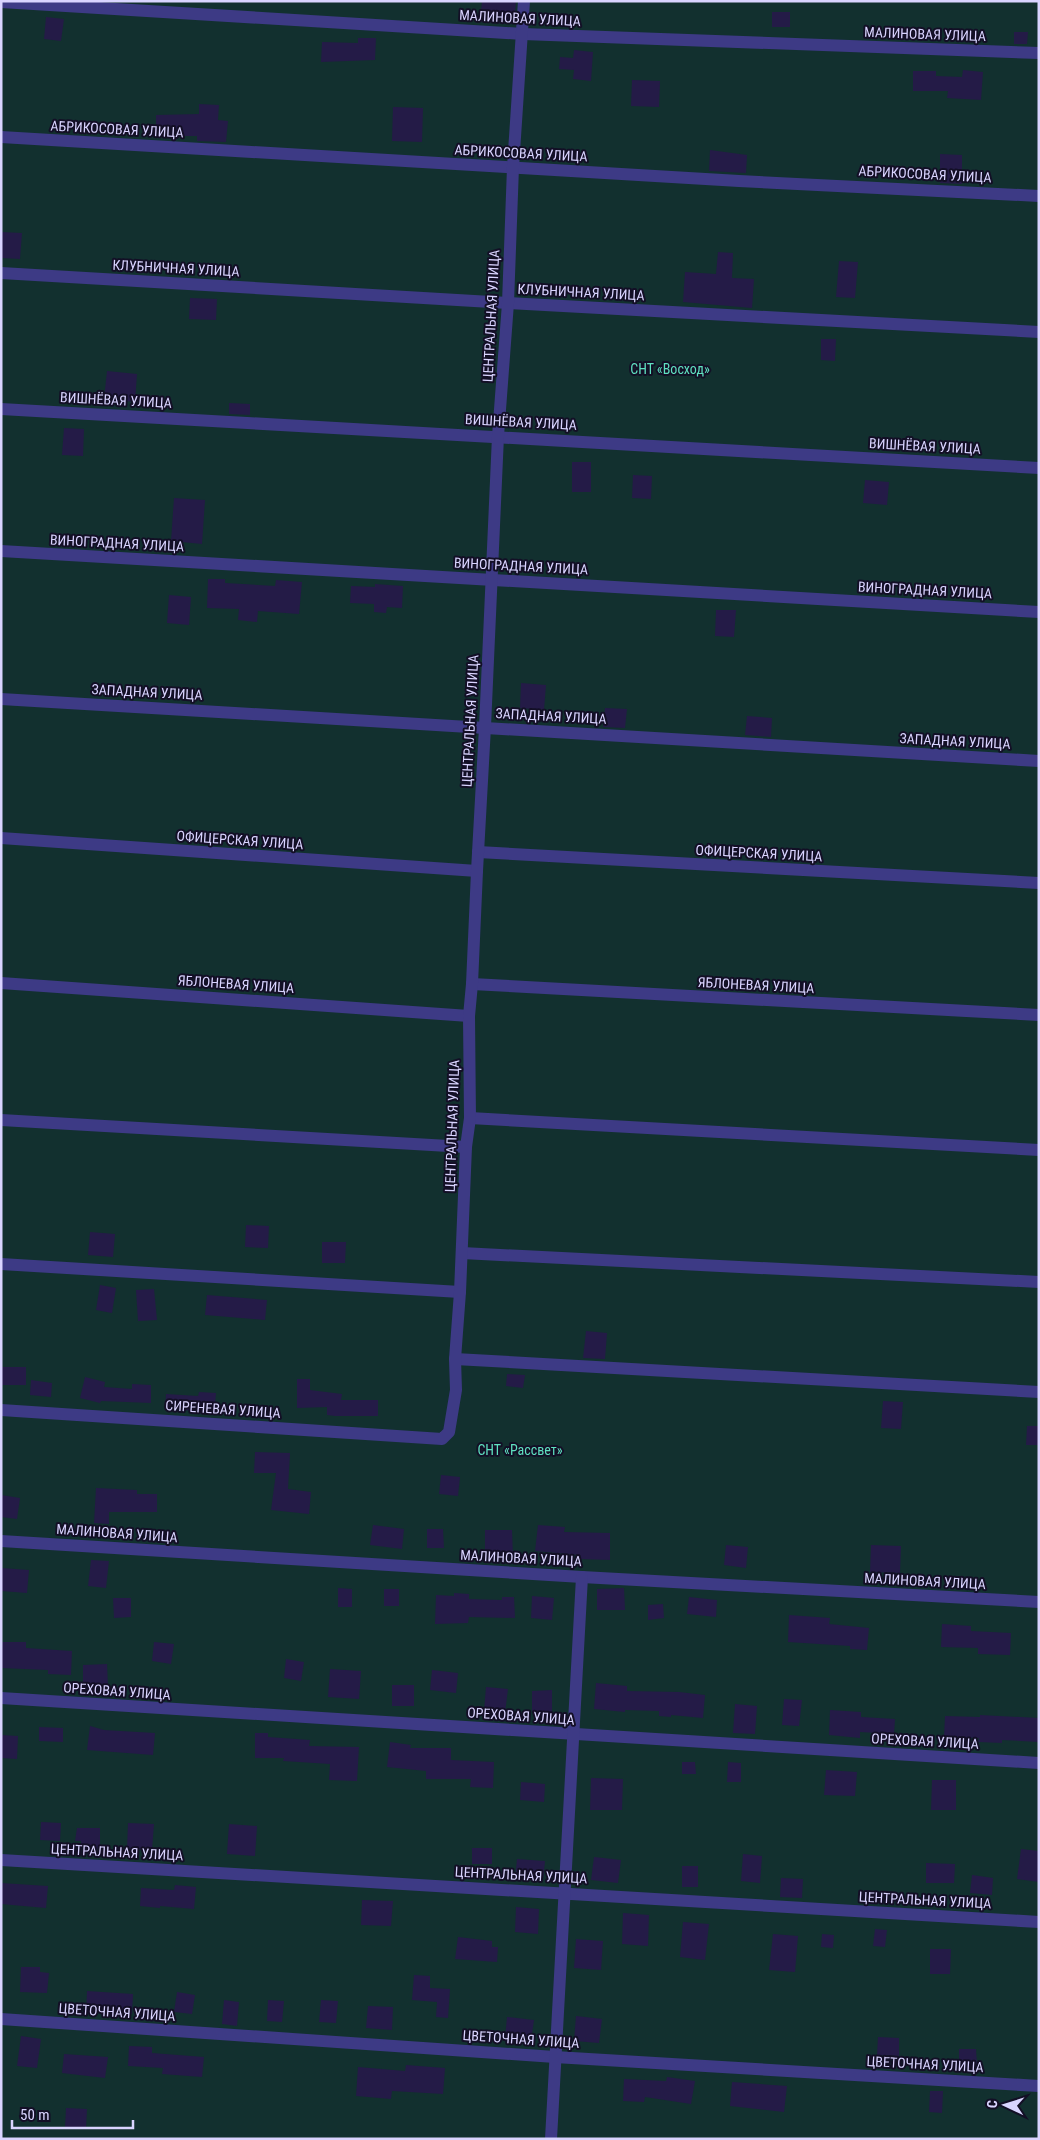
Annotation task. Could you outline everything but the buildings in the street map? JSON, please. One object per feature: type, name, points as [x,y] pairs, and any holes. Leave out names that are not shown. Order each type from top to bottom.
[{"type":"street","name":"ЦЕНТРАЛЬНАЯ УЛИЦА","points":[[442,1439],[449,1432],[456,1390],[455,1359],[460,1292],[466,1147],[470,1118],[469,1016],[476,871],[485,727],[498,436],[508,303],[512,167],[524,1]]},
{"type":"street","name":"МАЛИНОВАЯ УЛИЦА","points":[[1,2],[523,34],[1039,53]]},
{"type":"street","name":"АБРИКОСОВАЯ УЛИЦА","points":[[1,137],[1039,196]]},
{"type":"street","name":"КЛУБНИЧНАЯ УЛИЦА","points":[[1,273],[1039,332]]},
{"type":"street","name":"ВИШНЁВАЯ УЛИЦА","points":[[1,409],[1039,468]]},
{"type":"street","name":"ВИНОГРАДНАЯ УЛИЦА","points":[[1,551],[1039,612]]},
{"type":"street","name":"ЗАПАДНАЯ УЛИЦА","points":[[1,698],[1039,761]]},
{"type":"street","name":"ОФИЦЕРСКАЯ УЛИЦА","points":[[1,838],[476,871]]},
{"type":"street","name":"ОФИЦЕРСКАЯ УЛИЦА","points":[[478,852],[1039,883]]},
{"type":"street","name":"ЯБЛОНЕВАЯ УЛИЦА","points":[[1,982],[469,1016]]},
{"type":"street","name":"ЯБЛОНЕВАЯ УЛИЦА","points":[[472,984],[1039,1016]]},
{"type":"street","points":[[470,1118],[1039,1150]]},
{"type":"street","points":[[1,1120],[466,1147]]},
{"type":"street","points":[[462,1253],[1039,1282]]},
{"type":"street","points":[[1,1264],[460,1292]]},
{"type":"street","points":[[455,1359],[1039,1392]]},
{"type":"street","name":"СИРЕНЕВАЯ УЛИЦА","points":[[1,1410],[442,1439]]},
{"type":"street","name":"МАЛИНОВАЯ УЛИЦА","points":[[1,1541],[582,1577],[1039,1602]]},
{"type":"street","points":[[551,2139],[582,1577]]},
{"type":"street","name":"ОРЕХОВАЯ УЛИЦА","points":[[1,1698],[1039,1763]]},
{"type":"street","name":"ЦЕНТРАЛЬНАЯ УЛИЦА","points":[[1,1860],[1039,1922]]},
{"type":"street","name":"ЦВЕТОЧНАЯ УЛИЦА","points":[[1,2019],[555,2057],[1039,2086]]},
{"type":"green space","name":"СНТ «Рассвет»","points":[[1,1],[1039,1],[1039,2139],[1,2139]]},
{"type":"park label","name":"СНТ «Восход»","points":[[670,369]]}]
